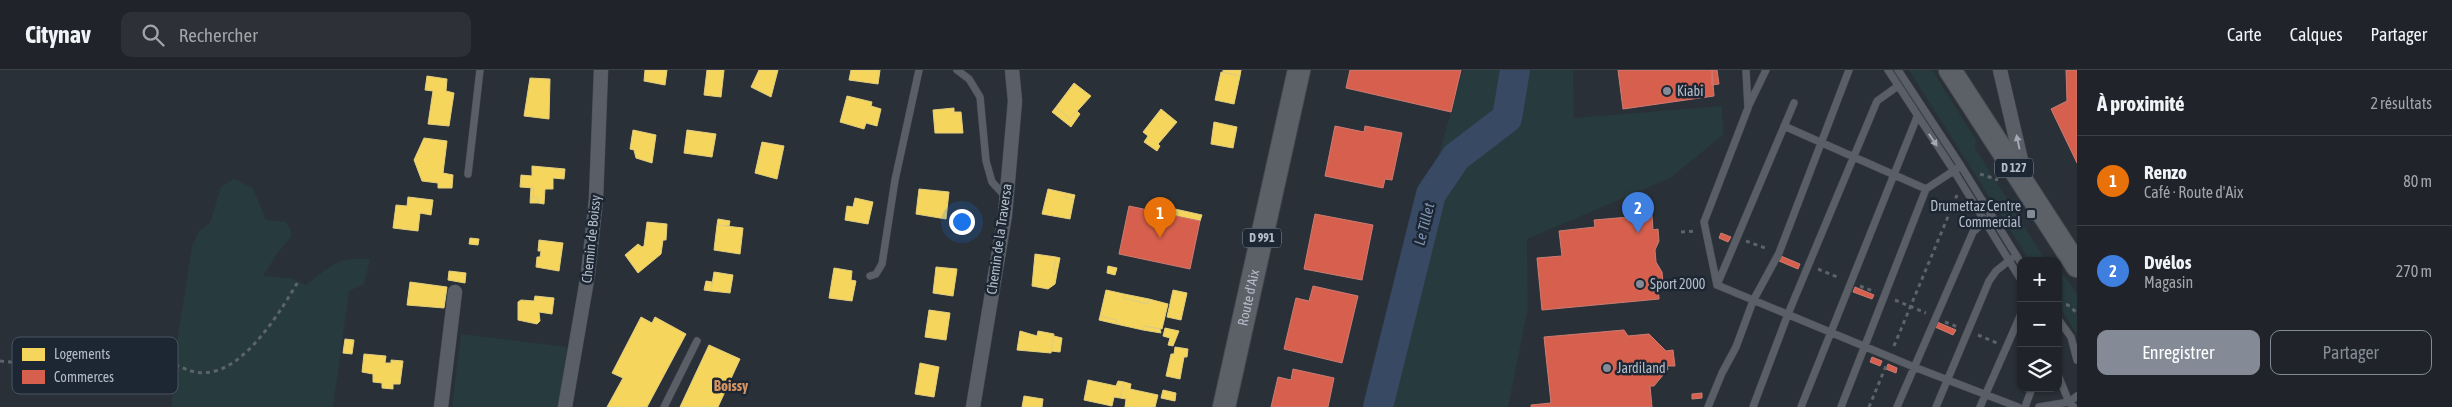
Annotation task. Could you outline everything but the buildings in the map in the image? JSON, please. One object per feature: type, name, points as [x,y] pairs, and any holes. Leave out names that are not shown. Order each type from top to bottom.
[{"type":"main road","name":"Route d'Aix","points":[[1224,407],[1299,70]]},
{"type":"main road","name":"D 127","points":[[1950,70],[2077,266]]},
{"type":"street","name":"Chemin de Boissy","points":[[565,407],[591,246],[596,199],[601,70]]},
{"type":"street","name":"Chemin de la Traversa","points":[[973,407],[1007,197],[1016,101],[1012,70]]},
{"type":"street","points":[[2000,70],[2028,190]]},
{"type":"street","points":[[441,407],[455,292]]},
{"type":"lane","points":[[468,174],[480,70]]},
{"type":"lane","points":[[870,276],[876,274],[882,264],[895,180],[919,70]]},
{"type":"lane","points":[[957,70],[969,78],[980,97],[986,161],[992,182],[1007,197]]},
{"type":"lane","points":[[1746,70],[1748,108]]},
{"type":"lane","points":[[1717,285],[1704,222],[1748,108],[1766,70]]},
{"type":"lane","points":[[1708,407],[1736,347],[1753,301],[1779,253],[1849,70]]},
{"type":"lane","points":[[1888,70],[1985,221],[2013,258],[2017,260]]},
{"type":"lane","points":[[1898,70],[1991,215],[2017,269]]},
{"type":"lane","points":[[1753,407],[1788,314],[1877,101],[1898,86]]},
{"type":"lane","points":[[1717,285],[1794,103]]},
{"type":"lane","points":[[1801,407],[1917,117]]},
{"type":"lane","points":[[1784,126],[1926,188]]},
{"type":"lane","points":[[1841,407],[1926,188],[1961,166]]},
{"type":"lane","points":[[1897,407],[1973,232],[1991,215]]},
{"type":"lane","points":[[1936,407],[1989,281],[1996,271],[2013,258]]},
{"type":"lane","points":[[1717,285],[1914,367],[2018,407]]},
{"type":"lane","points":[[1980,407],[2017,323]]},
{"type":"lane","points":[[2062,325],[2077,347]]},
{"type":"lane","points":[[2071,337],[2077,360]]},
{"type":"lane","points":[[664,407],[697,341]]},
{"type":"lane","points":[[2062,383],[2072,404]]},
{"type":"lane","points":[[2025,407],[2031,392]]},
{"type":"lane","points":[[2072,404],[2077,396]]},
{"type":"lane","points":[[2039,407],[2072,404]]},
{"type":"path","points":[[1967,177],[1970,171],[2002,181],[1997,174]]},
{"type":"path","points":[[1869,407],[1962,185]]},
{"type":"path","points":[[178,366],[184,370],[200,373],[216,371],[237,360],[258,339],[285,303],[299,280]]},
{"type":"path","points":[[2062,304],[2068,305],[2077,313]]},
{"type":"green space","points":[[1463,70],[1573,70],[1574,118],[1722,106],[1723,135],[1670,178],[1527,239],[1528,307],[1508,407],[1367,407]]},
{"type":"green space","points":[[1909,70],[1932,70],[1976,140],[1975,148],[2043,257],[2027,257]]},
{"type":"green space","points":[[234,179],[253,188],[266,220],[286,222],[291,230],[291,237],[278,252],[263,276],[290,278],[306,285],[328,268],[341,261],[370,259],[364,284],[349,291],[333,407],[172,407],[172,394],[178,394],[178,337],[192,246],[200,230],[210,223],[221,187]]},
{"type":"green space","points":[[2062,272],[2077,294],[2077,334],[2062,311]]},
{"type":"green space","points":[[461,334],[567,347],[560,407],[452,407]]},
{"type":"waterway","name":"Le Tillet","points":[[1378,407],[1431,194],[1456,157],[1507,118],[1515,70]]},
{"type":"place","name":"Kiabi","points":[[1667,91]]},
{"type":"place","name":"Drumettaz Centre Commercial","points":[[2031,214]]},
{"type":"place","name":"Dvélos","points":[[1638,233]]},
{"type":"place","name":"Renzo","points":[[1160,238]]},
{"type":"place","name":"Sport 2000","points":[[1640,284]]},
{"type":"place","name":"Jardiland","points":[[1607,368]]},
{"type":"district","name":"Boissy","points":[[731,385]]}]
